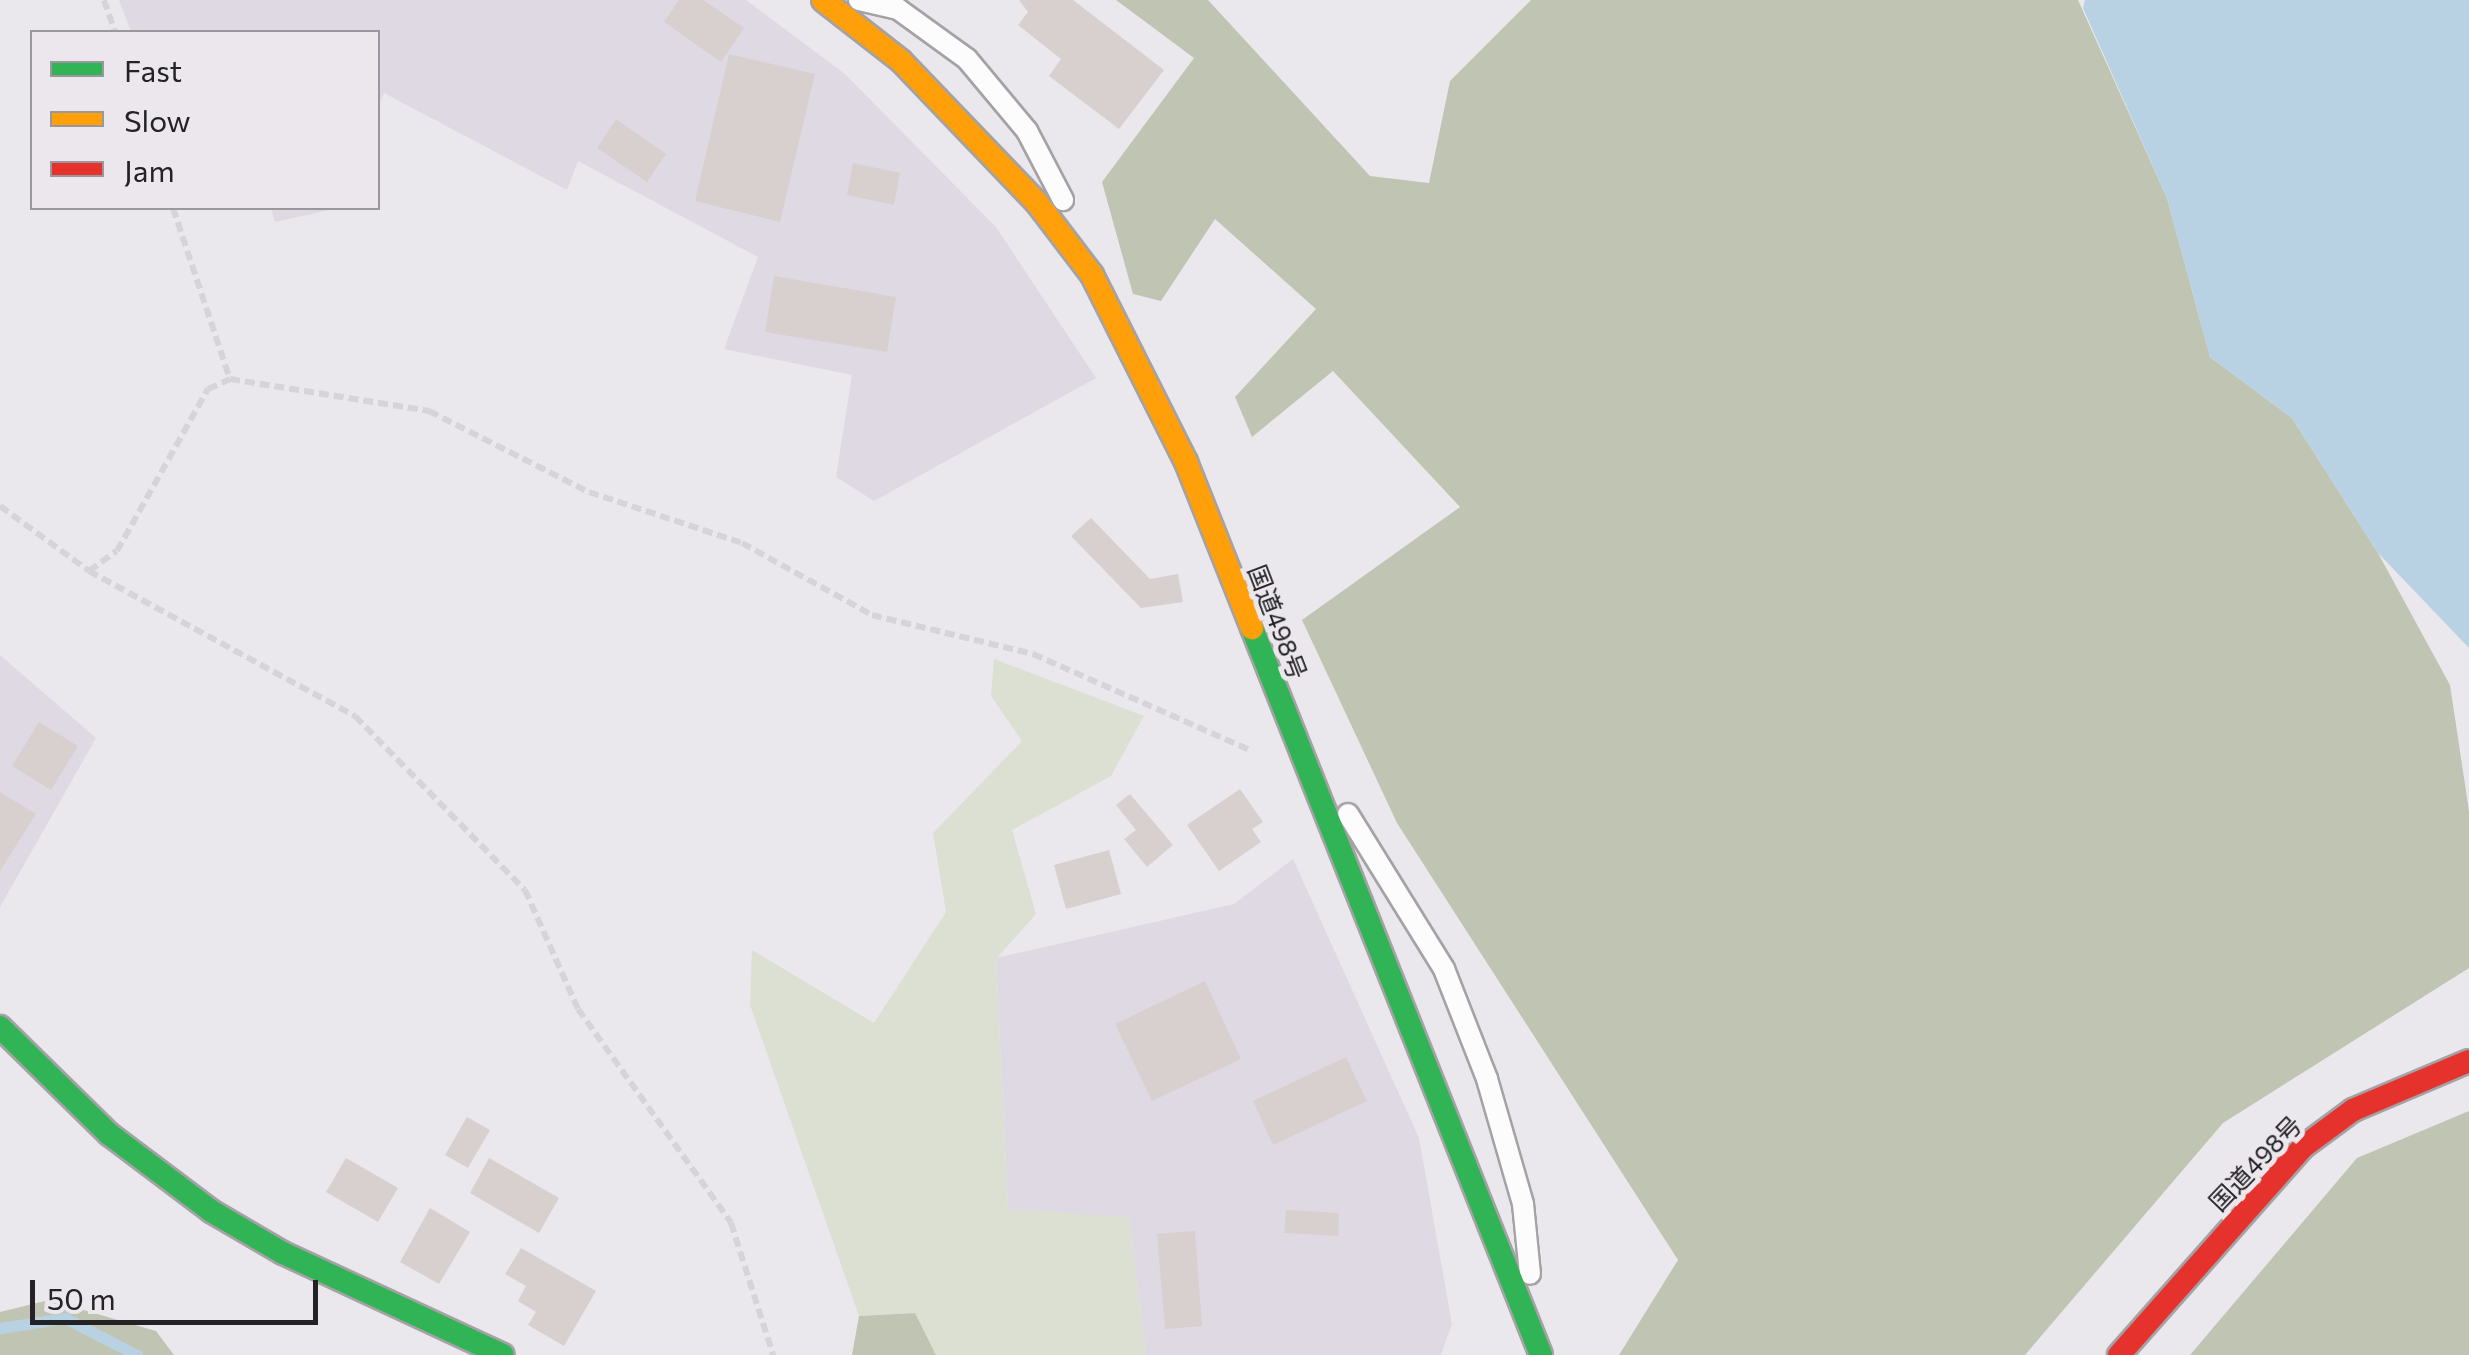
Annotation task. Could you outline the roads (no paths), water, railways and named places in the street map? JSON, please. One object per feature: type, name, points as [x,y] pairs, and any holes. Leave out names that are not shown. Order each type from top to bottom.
[{"type":"main road","name":"国道498号","points":[[823,0],[901,61],[1038,204],[1092,275],[1186,462],[1536,1346]]},
{"type":"main road","points":[[0,1027],[109,1134],[211,1212],[282,1253],[503,1355]]},
{"type":"main road","name":"国道498号","points":[[2120,1355],[2303,1146],[2353,1110],[2469,1061]]},
{"type":"lane","points":[[859,0],[898,8],[967,58],[1027,130],[1092,275]]},
{"type":"lane","points":[[1300,753],[1370,842],[1444,968],[1487,1079],[1523,1204],[1536,1346]]},
{"type":"water","points":[[2085,0],[2469,0],[2469,648],[2378,553],[2292,418],[2210,357],[2167,198],[2083,8]]},
{"type":"waterway","points":[[0,1328],[65,1318],[137,1355]]}]
